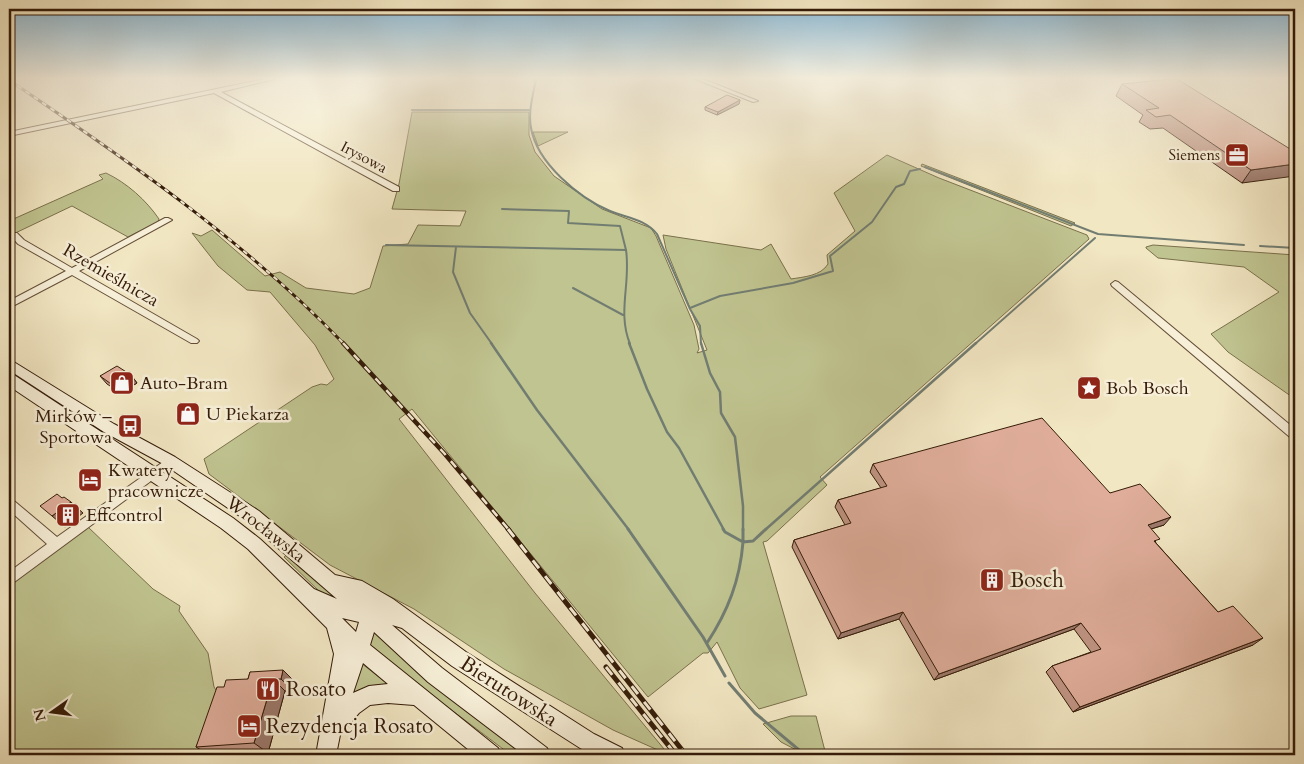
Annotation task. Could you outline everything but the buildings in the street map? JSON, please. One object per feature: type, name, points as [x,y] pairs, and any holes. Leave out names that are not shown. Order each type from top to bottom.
[{"type":"main road","name":"Wrocławska","points":[[9,364],[109,428],[170,461],[253,516],[331,582],[364,614]]},
{"type":"main road","name":"Wrocławska","points":[[9,379],[227,523],[254,544],[306,593],[359,648],[491,755]]},
{"type":"main road","name":"Bierutowska","points":[[331,582],[356,587],[388,605],[459,660],[587,741],[615,755]]},
{"type":"main road","name":"Wrocławska","points":[[306,593],[331,606],[364,614]]},
{"type":"main road","name":"Bierutowska","points":[[364,614],[388,615],[408,621]]},
{"type":"main road","points":[[331,728],[359,648],[364,614]]},
{"type":"main road","points":[[364,614],[435,675],[540,755]]},
{"type":"main road","points":[[326,755],[343,654],[339,629]]},
{"type":"main road","points":[[331,728],[353,703],[368,694],[388,693],[418,696]]},
{"type":"street","points":[[9,134],[102,115]]},
{"type":"street","name":"Irysowa","points":[[259,115],[396,189]]},
{"type":"street","points":[[9,305],[168,220]]},
{"type":"street","name":"Rzemieślnicza","points":[[14,235],[20,242],[194,341]]},
{"type":"street","points":[[1115,284],[1295,436]]},
{"type":"street","points":[[9,579],[170,461]]},
{"type":"street","points":[[9,503],[56,544]]},
{"type":"green space","points":[[412,115],[529,115],[529,135],[535,152],[554,176],[602,209],[651,228],[694,325],[699,349],[697,353],[707,350],[666,249],[663,235],[761,250],[771,244],[791,279],[806,277],[825,268],[828,264],[827,255],[855,231],[834,193],[887,155],[939,178],[1087,235],[1089,239],[820,477],[827,485],[767,541],[763,542],[807,695],[759,709],[740,688],[717,642],[708,653],[703,653],[648,697],[412,409],[399,419],[535,593],[669,755],[613,730],[504,669],[414,609],[330,565],[209,474],[204,459],[312,387],[321,384],[327,385],[334,379],[315,345],[270,292],[247,290],[218,266],[192,233],[201,236],[212,230],[265,276],[280,272],[306,288],[354,294],[370,288],[383,246],[408,244],[418,225],[460,226],[466,211],[392,209],[399,184]]},
{"type":"green space","points":[[533,132],[568,132],[538,146]]},
{"type":"green space","points":[[922,164],[1075,223],[1071,226],[921,166]]},
{"type":"green space","points":[[106,173],[129,187],[142,199],[159,219],[158,222],[128,237],[72,206],[9,236],[9,221],[103,179],[99,175]]},
{"type":"green space","points":[[1153,245],[1295,255],[1295,399],[1228,352],[1211,334],[1279,292],[1244,267],[1158,258],[1146,248]]},
{"type":"green space","points":[[88,527],[153,589],[180,606],[179,611],[208,653],[214,687],[220,696],[208,731],[195,755],[9,755],[9,586]]},
{"type":"green space","points":[[288,554],[342,601],[322,594],[284,557]]},
{"type":"green space","points":[[373,631],[431,683],[525,755],[511,755],[384,659],[367,642]]},
{"type":"green space","points":[[361,663],[389,685],[347,698]]},
{"type":"green space","points":[[791,716],[816,716],[826,755],[806,755],[781,742],[763,724]]},
{"type":"waterway","points":[[530,115],[531,128],[535,141],[550,166],[561,178],[598,205],[641,222],[657,234],[690,309],[700,326],[701,344]]},
{"type":"waterway","points":[[925,167],[1098,234],[1244,245]]},
{"type":"waterway","points":[[690,308],[720,296],[793,283],[833,271],[830,256],[872,222],[896,187],[904,184],[910,171],[920,169]]},
{"type":"waterway","points":[[502,209],[569,211],[568,223],[620,226],[626,250]]},
{"type":"waterway","points":[[975,344],[1095,238]]},
{"type":"waterway","points":[[386,245],[626,250]]},
{"type":"waterway","points":[[1260,246],[1295,248]]},
{"type":"waterway","points":[[456,247],[453,272],[470,313],[492,344]]},
{"type":"waterway","points":[[626,250],[627,274],[624,309],[626,332],[630,344]]},
{"type":"waterway","points":[[573,288],[623,315]]},
{"type":"waterway","points":[[491,343],[537,410],[629,530]]},
{"type":"waterway","points":[[629,343],[647,389],[667,432],[679,448],[724,530]]},
{"type":"waterway","points":[[701,343],[710,373],[720,392],[721,413],[735,437],[743,506],[743,542]]},
{"type":"waterway","points":[[765,530],[976,343]]},
{"type":"waterway","points":[[628,529],[703,637],[725,676]]},
{"type":"waterway","points":[[723,529],[743,542]]},
{"type":"waterway","points":[[743,542],[753,541],[766,529]]},
{"type":"waterway","points":[[707,643],[732,595],[739,569],[743,542]]},
{"type":"waterway","points":[[729,683],[755,713],[805,755]]},
{"type":"railway","points":[[59,115],[184,203],[226,236],[306,306],[343,343]]},
{"type":"railway","points":[[343,343],[444,453],[509,530]]},
{"type":"railway","points":[[508,529],[686,755]]},
{"type":"railway","points":[[606,667],[676,755]]},
{"type":"place","name":"Siemens","points":[[1237,155]]},
{"type":"place","name":"Auto-Bram","points":[[122,383]]},
{"type":"place","name":"Bob Bosch","points":[[1089,388]]},
{"type":"place","name":"U Piekarza","points":[[188,414]]},
{"type":"place","name":"Mirków – Sportowa","points":[[130,426]]},
{"type":"place","name":"Kwatery pracownicze","points":[[90,480]]},
{"type":"place","name":"Effcontrol","points":[[68,515]]},
{"type":"place","name":"Bosch","points":[[992,580]]},
{"type":"place","name":"Rosato","points":[[268,689]]},
{"type":"place","name":"Rezydencja Rosato","points":[[249,726]]}]
